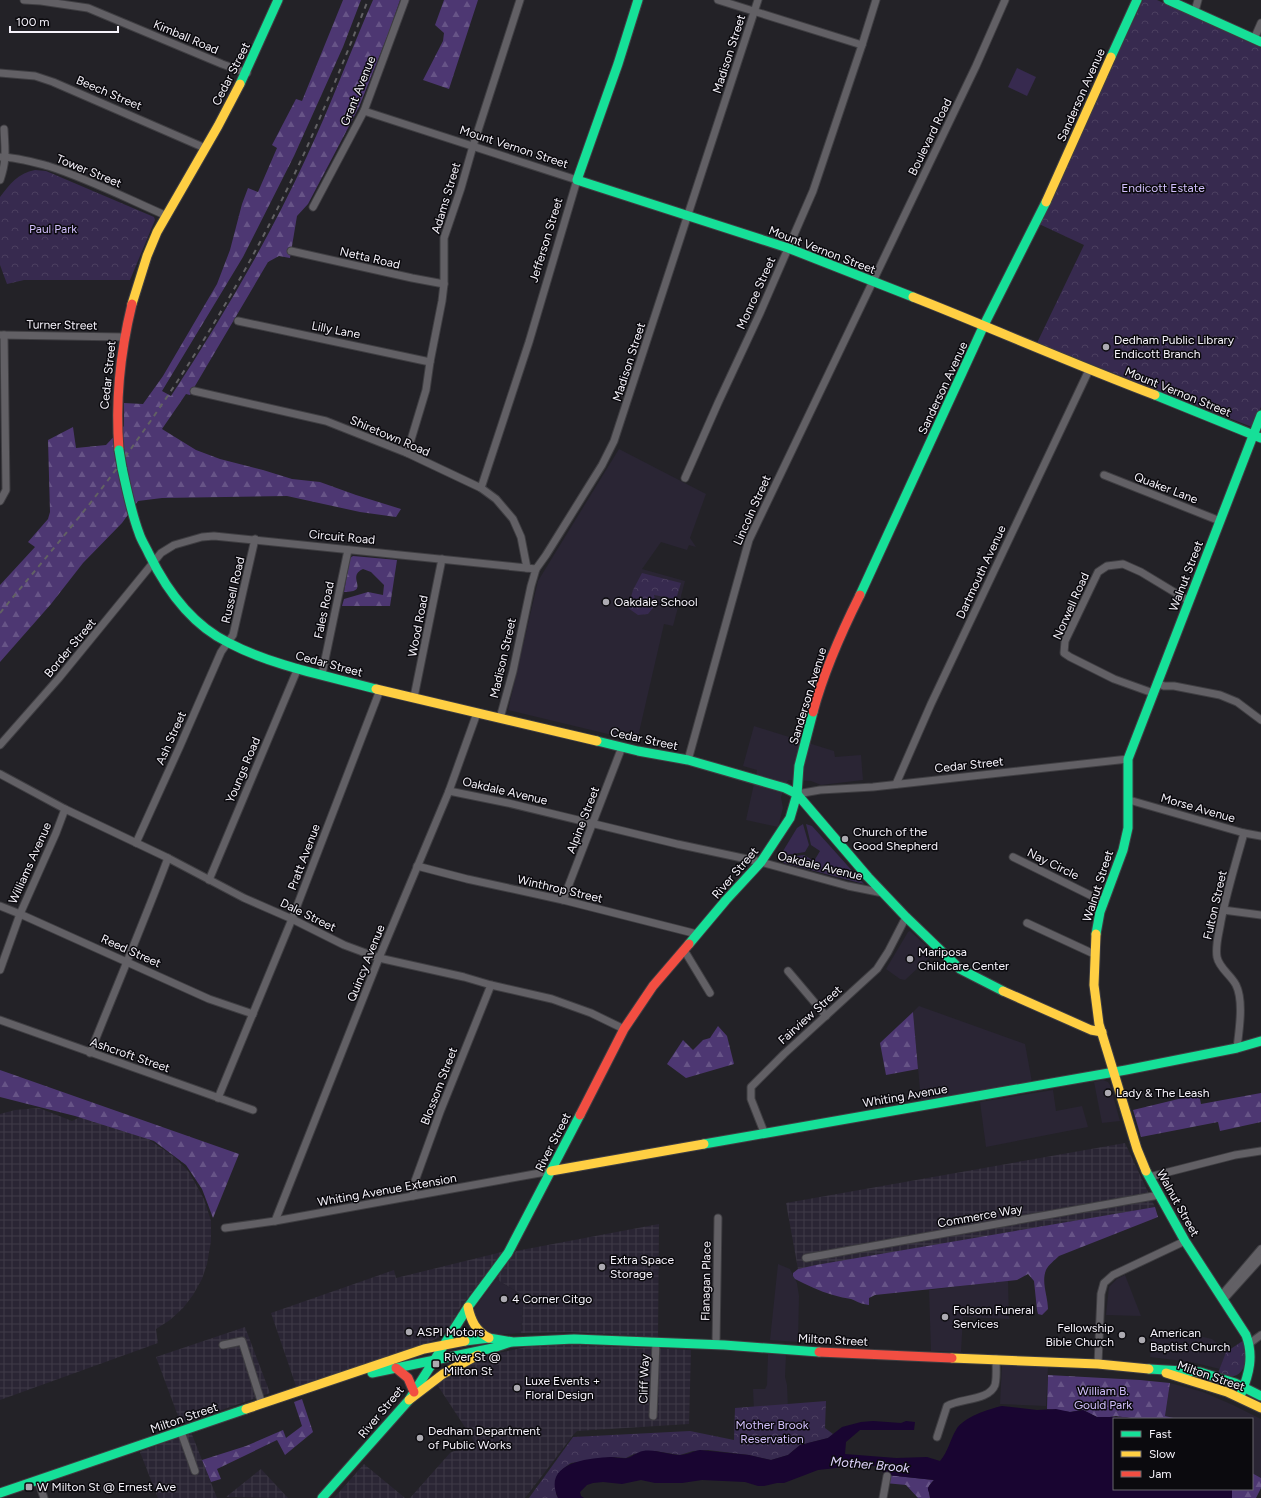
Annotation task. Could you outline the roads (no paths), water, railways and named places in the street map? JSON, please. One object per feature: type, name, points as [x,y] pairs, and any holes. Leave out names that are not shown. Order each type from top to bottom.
[{"type":"street","name":"Kimball Road","points":[[24,0],[88,8],[247,73]]},
{"type":"street","name":"Cedar Street","points":[[278,0],[247,73],[150,248],[135,294],[124,337],[117,391],[116,413],[119,450],[128,500],[139,534],[169,590],[183,608],[202,626],[228,643],[266,659],[380,690],[622,747],[688,760],[768,783],[797,794],[820,790],[896,784],[1128,759]]},
{"type":"street","name":"Grant Avenue","points":[[312,207],[364,111],[404,0]]},
{"type":"street","name":"Adams Street","points":[[407,453],[426,390],[437,330],[444,284],[444,238],[520,0]]},
{"type":"street","name":"Jefferson Street","points":[[482,488],[529,342],[577,180],[618,64],[638,0]]},
{"type":"street","points":[[718,0],[862,45]]},
{"type":"street","name":"Madison Street","points":[[500,718],[513,671],[530,586],[536,569],[602,465],[614,441],[758,0]]},
{"type":"street","name":"Monroe Street","points":[[685,478],[812,191],[876,0]]},
{"type":"street","name":"Boulevard Road","points":[[872,282],[973,73],[1005,0]]},
{"type":"street","name":"Sanderson Avenue","points":[[797,794],[799,766],[826,670],[840,636],[887,538],[984,325],[1048,197],[1137,0]]},
{"type":"street","points":[[1168,0],[1258,41],[1261,23]]},
{"type":"street","points":[[1195,11],[1198,0]]},
{"type":"street","name":"Beech Street","points":[[0,73],[35,76],[53,82],[205,148]]},
{"type":"street","name":"Mount Vernon Street","points":[[364,111],[788,248],[984,325],[1088,370],[1182,405],[1257,436]]},
{"type":"street","points":[[0,180],[5,166],[3,157],[4,129]]},
{"type":"street","name":"Tower Street","points":[[3,157],[36,162],[75,175],[167,216]]},
{"type":"street","name":"Netta Road","points":[[291,251],[444,284]]},
{"type":"street","name":"Lincoln Street","points":[[688,760],[749,540],[794,444],[848,336],[872,282]]},
{"type":"street","name":"Lilly Lane","points":[[238,321],[430,362]]},
{"type":"street","points":[[0,501],[6,490],[2,335]]},
{"type":"street","name":"Turner Street","points":[[2,335],[124,337]]},
{"type":"street","name":"Dartmouth Avenue","points":[[896,784],[931,704],[1088,370]]},
{"type":"street","name":"Shiretown Road","points":[[194,391],[326,421],[407,453],[482,488],[496,499],[513,519],[521,537],[527,568]]},
{"type":"street","name":"Walnut Street","points":[[1250,1343],[1185,1241],[1149,1177],[1137,1149],[1097,1016],[1094,954],[1098,922],[1123,850],[1128,828],[1128,759],[1220,521],[1257,436],[1261,415]]},
{"type":"street","name":"Quaker Lane","points":[[1104,475],[1220,521]]},
{"type":"street","name":"Circuit Road","points":[[153,562],[161,553],[174,545],[202,537],[214,536],[255,539],[348,550],[387,552],[536,569]]},
{"type":"street","name":"Russell Road","points":[[228,643],[233,636],[238,620],[255,539]]},
{"type":"street","name":"Fales Road","points":[[322,674],[348,550]]},
{"type":"street","name":"Wood Road","points":[[414,697],[442,559]]},
{"type":"street","name":"Border Street","points":[[0,745],[59,678],[153,562]]},
{"type":"street","name":"Norwell Road","points":[[1153,693],[1114,679],[1070,657],[1064,653],[1065,641],[1098,572],[1108,566],[1123,564],[1141,572],[1189,601]]},
{"type":"street","name":"Ash Street","points":[[136,844],[221,652],[228,643]]},
{"type":"street","name":"Youngs Road","points":[[209,880],[298,668]]},
{"type":"street","points":[[1157,684],[1220,695],[1237,702],[1261,720]]},
{"type":"street","name":"Pratt Avenue","points":[[218,1098],[292,919],[380,690]]},
{"type":"street","name":"Quincy Avenue","points":[[275,1221],[379,958],[449,790],[477,713]]},
{"type":"street","name":"Alpine Street","points":[[563,900],[622,747]]},
{"type":"street","name":"Dale Street","points":[[0,774],[65,809],[168,858],[244,898],[292,919],[344,945],[379,958],[552,999],[591,1013],[624,1029]]},
{"type":"street","name":"Oakdale Avenue","points":[[449,790],[761,862],[848,886],[883,893]]},
{"type":"street","points":[[797,794],[883,893],[960,969],[1001,990],[1092,1030],[1102,1032]]},
{"type":"street","name":"River Street","points":[[322,1498],[412,1396],[468,1308],[508,1252],[624,1029],[653,986],[761,862],[790,818],[797,794]]},
{"type":"street","name":"Morse Avenue","points":[[1129,800],[1244,833],[1261,836]]},
{"type":"street","name":"Williams Avenue","points":[[0,970],[20,914],[65,809]]},
{"type":"street","name":"Fulton Street","points":[[1238,1048],[1240,1006],[1239,994],[1236,985],[1219,965],[1216,946],[1223,910],[1244,833]]},
{"type":"street","name":"Nay Circle","points":[[1013,857],[1104,902]]},
{"type":"street","points":[[90,1053],[168,858]]},
{"type":"street","name":"Winthrop Street","points":[[417,866],[466,879],[563,900],[697,934]]},
{"type":"street","name":"Reed Street","points":[[0,906],[209,999],[253,1014]]},
{"type":"street","points":[[1223,910],[1261,915]]},
{"type":"street","name":"Fairview Street","points":[[764,1132],[751,1099],[751,1087],[784,1054],[880,965],[906,917]]},
{"type":"street","points":[[1026,923],[1094,954]]},
{"type":"street","points":[[684,950],[710,993]]},
{"type":"street","points":[[788,971],[826,1016]]},
{"type":"street","name":"Blossom Street","points":[[413,1196],[415,1181],[440,1112],[491,985]]},
{"type":"street","name":"Ashcroft Street","points":[[0,1020],[253,1110]]},
{"type":"street","name":"Whiting Avenue","points":[[551,1171],[764,1132],[1186,1060],[1238,1048],[1261,1040]]},
{"type":"street","points":[[1149,1177],[1235,1154],[1261,1151]]},
{"type":"street","name":"Whiting Avenue Extension","points":[[225,1228],[275,1221],[551,1171]]},
{"type":"street","name":"Commerce Way","points":[[806,1258],[1159,1195]]},
{"type":"street","name":"Flanagan Place","points":[[716,1344],[718,1218]]},
{"type":"street","points":[[1098,1364],[1101,1294],[1104,1283],[1113,1275],[1185,1241]]},
{"type":"street","points":[[1222,1298],[1261,1249]]},
{"type":"street","points":[[1222,1298],[1261,1258]]},
{"type":"street","points":[[468,1308],[470,1318],[476,1328],[480,1333],[489,1338]]},
{"type":"street","points":[[1240,1398],[1251,1358],[1250,1343],[1261,1335]]},
{"type":"street","name":"Milton Street","points":[[0,1493],[424,1348],[489,1338],[512,1342],[574,1339],[716,1344],[821,1352],[1098,1364],[1152,1369],[1186,1370],[1226,1379],[1261,1396]]},
{"type":"street","points":[[223,1345],[242,1340],[262,1404]]},
{"type":"street","name":"Milton Street","points":[[328,1382],[493,1348],[512,1342]]},
{"type":"street","name":"Cliff Way","points":[[653,1416],[656,1342]]},
{"type":"street","points":[[396,1368],[403,1372],[411,1382],[412,1396],[455,1367],[493,1348]]},
{"type":"street","points":[[937,1437],[947,1406],[956,1402],[983,1396],[992,1390],[995,1385],[996,1360]]},
{"type":"street","name":"Milton Street","points":[[1152,1369],[1200,1383],[1240,1398],[1261,1408]]},
{"type":"street","points":[[181,1432],[195,1470]]},
{"type":"street","points":[[883,1498],[887,1476]]},
{"type":"street","points":[[42,1479],[44,1498]]},
{"type":"water","name":"Mother Brook","points":[[1002,1406],[1037,1410],[1056,1409],[1070,1412],[1083,1410],[1097,1417],[1131,1418],[1113,1418],[1113,1490],[1232,1490],[1232,1498],[930,1498],[928,1488],[934,1480],[887,1475],[876,1466],[854,1466],[818,1470],[784,1483],[764,1486],[758,1486],[745,1482],[702,1480],[682,1483],[655,1483],[641,1480],[622,1484],[603,1482],[593,1483],[587,1485],[580,1492],[581,1496],[584,1498],[558,1498],[555,1486],[556,1477],[561,1470],[579,1461],[611,1457],[627,1458],[641,1452],[648,1451],[680,1455],[700,1450],[749,1455],[771,1460],[788,1455],[800,1445],[828,1438],[842,1427],[861,1422],[873,1421],[901,1423],[906,1421],[915,1422],[914,1430],[860,1430],[846,1442],[845,1454],[896,1458],[927,1457],[940,1461],[959,1425],[970,1417]]},
{"type":"railway","points":[[0,613],[103,487],[158,411],[201,345],[260,243],[295,173],[324,109],[368,0]]},
{"type":"place","name":"Dedham Public Library Endicott Branch","points":[[1106,347]]},
{"type":"place","name":"Oakdale School","points":[[606,602]]},
{"type":"place","name":"Church of the Good Shepherd","points":[[845,839]]},
{"type":"place","name":"Mariposa Childcare Center","points":[[910,959]]},
{"type":"place","name":"Lady & The Leash","points":[[1108,1093]]},
{"type":"place","name":"Extra Space Storage","points":[[602,1267]]},
{"type":"place","name":"4 Corner Citgo","points":[[504,1299]]},
{"type":"place","name":"Folsom Funeral Services","points":[[945,1317]]},
{"type":"place","name":"ASPI Motors","points":[[409,1332]]},
{"type":"place","name":"Fellowship Bible Church","points":[[1122,1335]]},
{"type":"place","name":"American Baptist Church","points":[[1142,1340]]},
{"type":"place","name":"River St @ Milton St","points":[[436,1364]]},
{"type":"place","name":"Luxe Events + Floral Design","points":[[517,1388]]},
{"type":"place","name":"Dedham Department of Public Works","points":[[420,1438]]},
{"type":"place","name":"W Milton St @ Ernest Ave","points":[[29,1487]]},
{"type":"park label","name":"Endicott Estate","points":[[1163,188]]},
{"type":"park label","name":"Paul Park","points":[[53,229]]},
{"type":"park label","name":"William B. Gould Park","points":[[1103,1398]]},
{"type":"park label","name":"Mother Brook Reservation","points":[[772,1432]]}]
